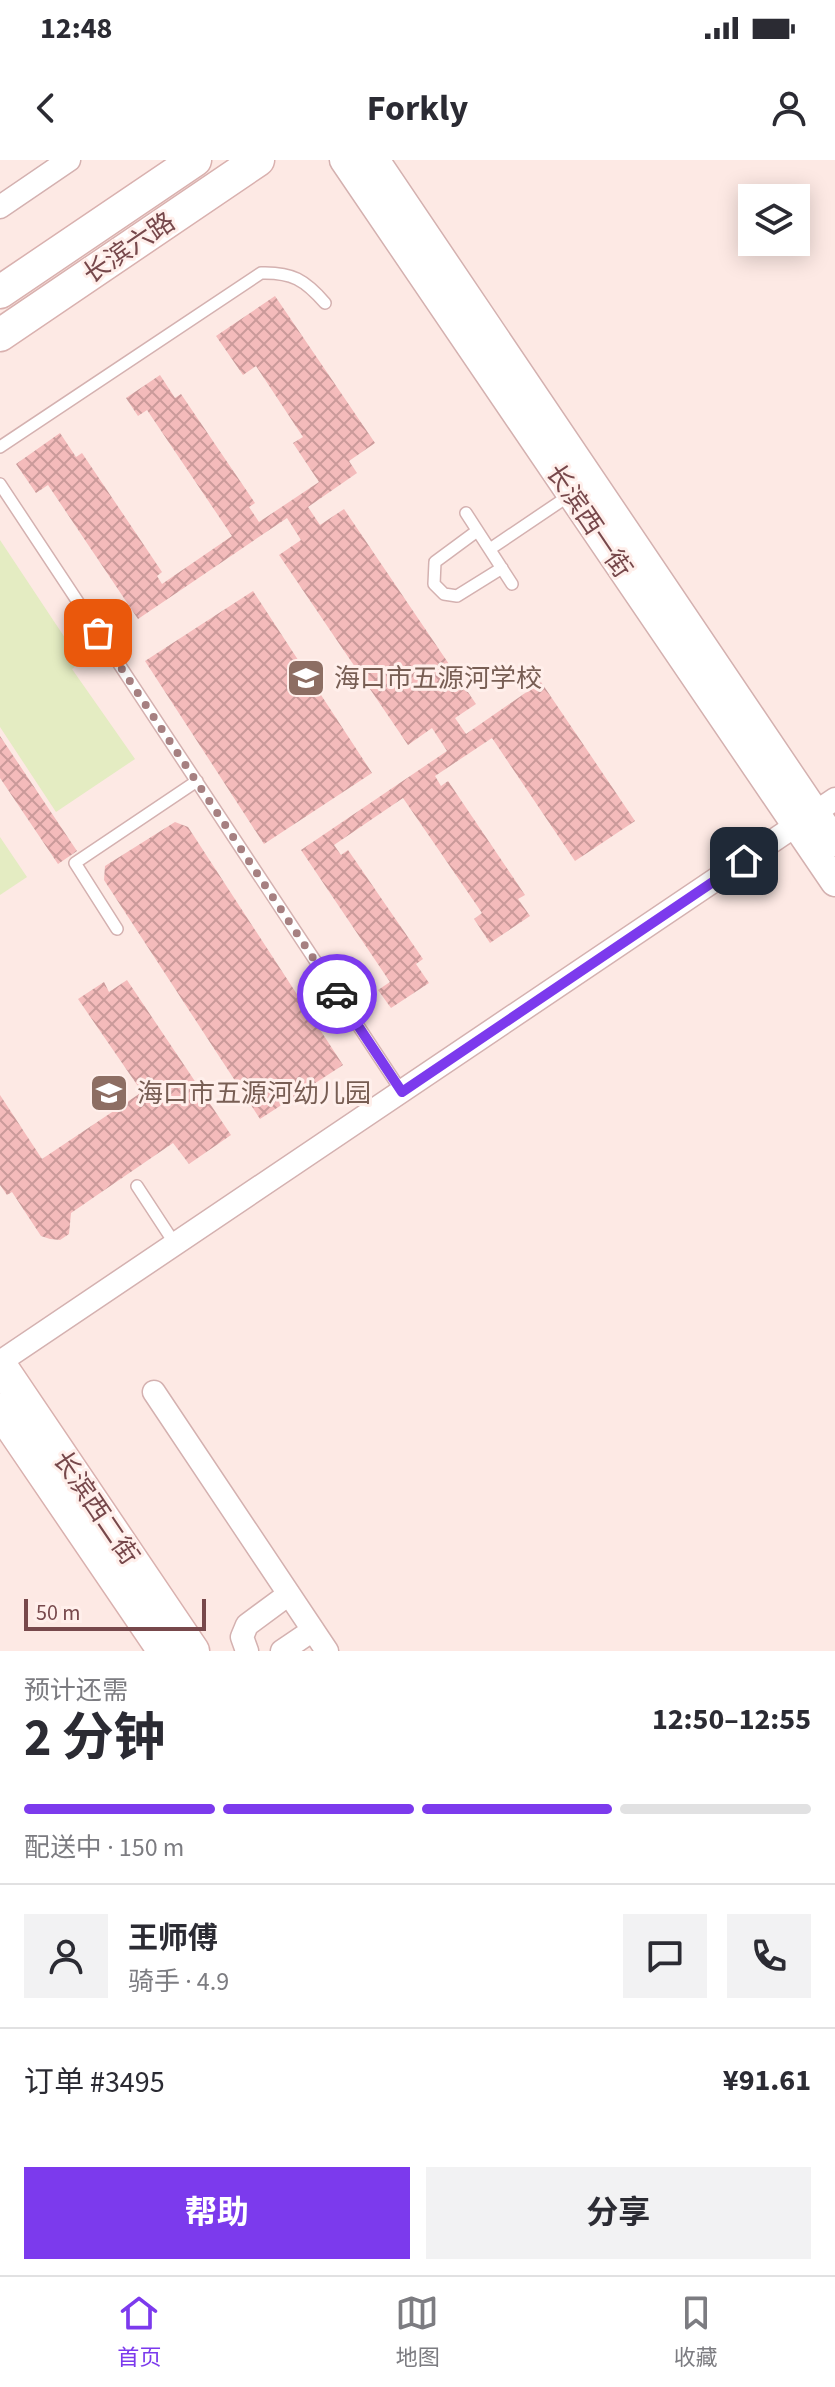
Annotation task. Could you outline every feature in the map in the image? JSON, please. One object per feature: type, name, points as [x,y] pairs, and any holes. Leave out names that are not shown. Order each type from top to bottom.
[{"type":"main road","name":"长滨六路","points":[[0,292],[195,160]]},
{"type":"main road","name":"长滨六路","points":[[0,335],[258,160]]},
{"type":"main road","name":"长滨西二街","points":[[0,1364],[193,1651]]},
{"type":"main road","name":"长滨西二街","points":[[0,1410],[164,1651]]},
{"type":"street","points":[[0,207],[69,160]]},
{"type":"street","name":"长滨西一街","points":[[344,160],[570,494],[816,812],[835,882]]},
{"type":"street","name":"长滨西一街","points":[[375,160],[835,842]]},
{"type":"street","points":[[0,1364],[816,812]]},
{"type":"street","points":[[154,1392],[327,1651]]},
{"type":"street","points":[[246,1651],[242,1637],[247,1625],[289,1594]]},
{"type":"street","points":[[282,1651],[313,1630]]},
{"type":"lane","points":[[0,447],[261,273],[284,272],[306,281],[325,303]]},
{"type":"lane","points":[[0,484],[402,1092]]},
{"type":"lane","points":[[490,549],[570,494]]},
{"type":"lane","points":[[466,513],[512,584]]},
{"type":"lane","points":[[477,531],[435,562],[434,584],[444,594],[457,596],[502,568]]},
{"type":"lane","points":[[117,929],[75,863],[197,781]]},
{"type":"lane","points":[[137,1186],[175,1244]]},
{"type":"green space","points":[[0,540],[81,662],[72,669],[135,759],[56,812],[0,727]]},
{"type":"green space","points":[[0,837],[27,877],[0,895]]},
{"type":"building","points":[[275,296],[375,443],[349,461],[357,473],[308,507],[320,525],[344,509],[476,704],[455,718],[466,734],[541,682],[635,821],[575,861],[492,738],[435,776],[441,786],[448,781],[525,895],[518,899],[530,916],[490,943],[474,919],[482,913],[403,798],[334,845],[341,855],[348,850],[423,959],[416,964],[429,983],[391,1008],[378,990],[390,982],[301,850],[447,751],[432,728],[408,745],[279,555],[301,540],[287,518],[138,619],[48,485],[36,493],[16,464],[60,433],[76,457],[82,453],[162,572],[157,576],[162,584],[232,536],[147,410],[138,416],[126,398],[160,375],[175,398],[181,394],[255,503],[249,507],[259,522],[319,482],[293,443],[303,437],[256,366],[243,375],[216,336]]},
{"type":"building","points":[[253,591],[372,773],[264,844],[145,661]]},
{"type":"building","points":[[0,736],[77,851],[58,864],[0,778]]},
{"type":"building","points":[[175,822],[188,827],[343,1065],[260,1119],[104,880],[105,866]]},
{"type":"building","name":"海口市五源河幼儿园","points":[[127,980],[231,1135],[189,1164],[173,1143],[71,1213],[69,1234],[60,1240],[50,1239],[41,1236],[12,1192],[7,1195],[0,1185],[0,1095],[42,1159],[142,1092],[78,999],[104,982],[109,992]]},
{"type":"way so far","points":[[98,633],[337,994]]},
{"type":"place","name":"海口市五源河学校","points":[[306,678]]},
{"type":"place","name":"海口市五源河幼儿园","points":[[109,1093]]},
{"type":"route","points":[[337,994],[402,1092],[744,861]]}]
